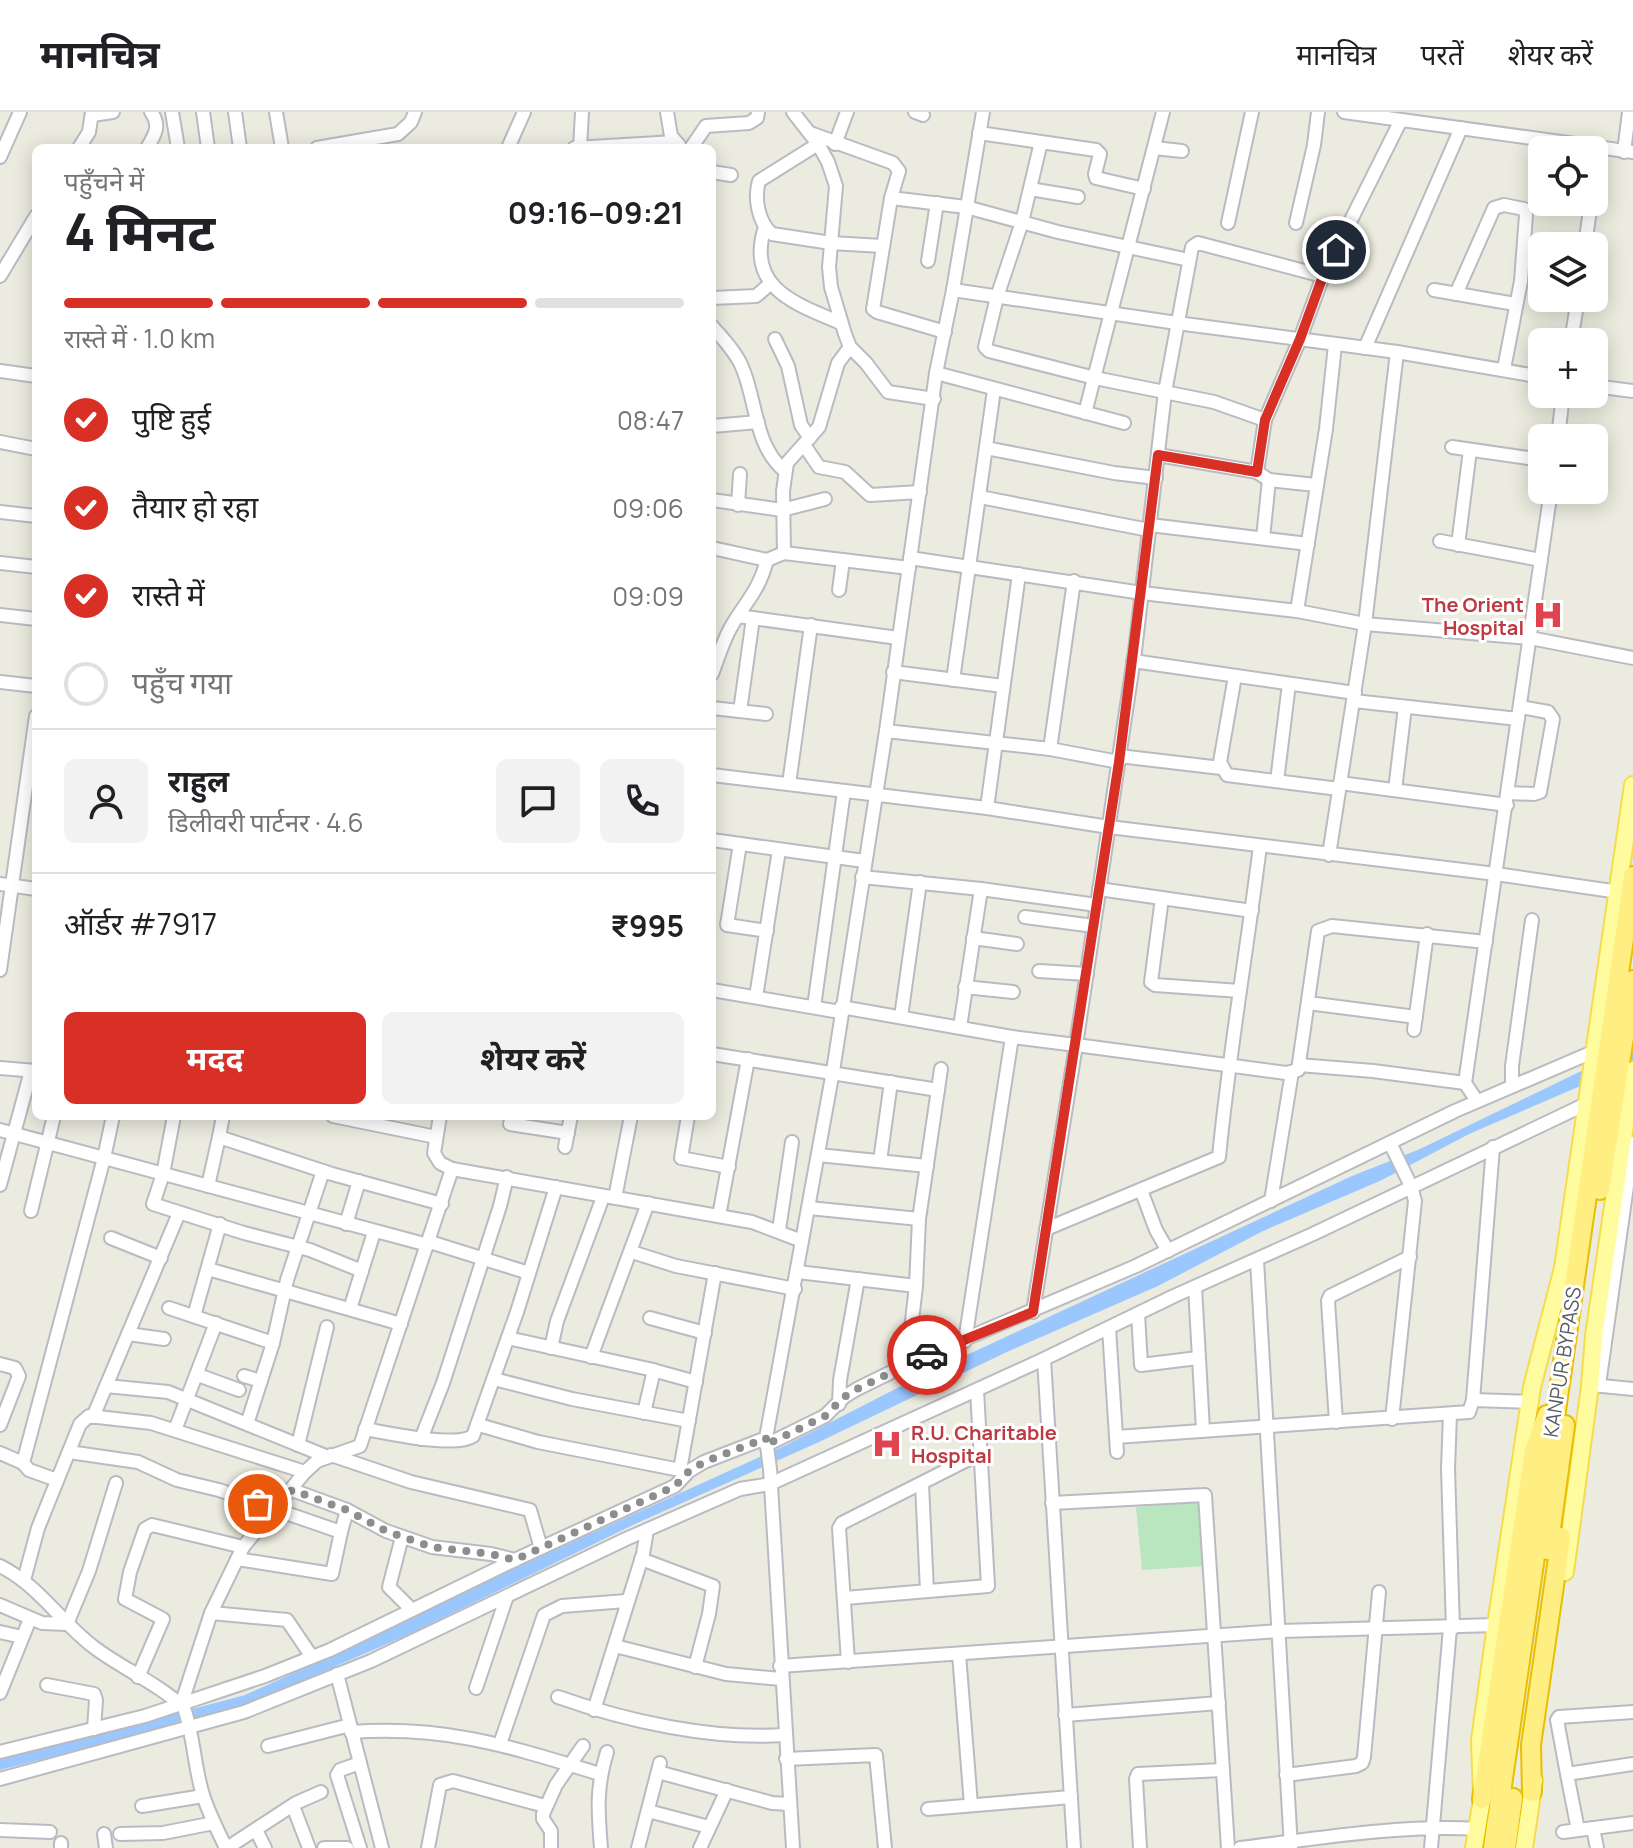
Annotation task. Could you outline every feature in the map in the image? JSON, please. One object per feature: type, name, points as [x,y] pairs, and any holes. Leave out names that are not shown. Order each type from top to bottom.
[{"type":"highway","name":"KANPUR BYPASS","points":[[1506,1848],[1633,876]]},
{"type":"highway","name":"KANPUR BYPASS","points":[[1493,1848],[1561,1411],[1633,980]]},
{"type":"highway","points":[[1482,1799],[1534,1451],[1547,1414],[1561,1411],[1571,1464],[1531,1745],[1532,1792]]},
{"type":"main road","points":[[1474,1848],[1482,1799],[1480,1740],[1496,1625],[1530,1402],[1563,1268],[1633,785]]},
{"type":"main road","points":[[1524,1848],[1595,1385],[1594,1336],[1633,1070]]},
{"type":"street","points":[[0,157],[20,112]]},
{"type":"street","points":[[82,144],[89,132],[92,113],[113,112]]},
{"type":"street","points":[[149,144],[157,130],[151,112]]},
{"type":"street","points":[[172,112],[177,144]]},
{"type":"street","points":[[203,112],[207,144]]},
{"type":"street","points":[[235,112],[239,144]]},
{"type":"street","points":[[276,112],[281,144]]},
{"type":"street","points":[[367,144],[388,142],[404,131],[415,112]]},
{"type":"street","points":[[510,144],[524,112]]},
{"type":"street","points":[[580,144],[582,112]]},
{"type":"street","points":[[667,112],[668,128],[679,144]]},
{"type":"street","points":[[694,144],[706,126],[710,112]]},
{"type":"street","points":[[706,126],[749,123],[757,118],[758,112]]},
{"type":"street","points":[[793,112],[828,162],[836,186],[829,267],[831,287],[850,347],[888,392],[934,399]]},
{"type":"street","points":[[835,144],[847,112]]},
{"type":"street","points":[[793,1848],[766,1444],[833,1071],[886,731],[936,373],[983,112]]},
{"type":"street","points":[[1085,413],[1163,112]]},
{"type":"street","points":[[1228,223],[1252,112]]},
{"type":"street","points":[[1296,223],[1314,145],[1318,112]]},
{"type":"street","points":[[1344,112],[1401,120],[1427,118],[1461,128],[1528,138]]},
{"type":"street","points":[[1608,149],[1629,152],[1629,112]]},
{"type":"street","points":[[1257,472],[1265,420],[1323,276],[1401,120]]},
{"type":"street","points":[[1365,348],[1461,128]]},
{"type":"street","points":[[979,133],[1096,150],[1100,154],[1096,178],[1144,189]]},
{"type":"street","points":[[814,138],[893,163],[899,171],[891,198],[873,309],[945,332]]},
{"type":"street","points":[[814,138],[759,181],[757,202],[765,227],[772,234],[831,243],[882,246]]},
{"type":"street","points":[[1041,142],[1022,222],[997,297],[985,347],[989,351],[1095,378],[1214,402],[1265,420]]},
{"type":"street","points":[[1154,148],[1182,151]]},
{"type":"street","points":[[716,173],[731,175]]},
{"type":"street","points":[[1030,189],[1078,197]]},
{"type":"street","points":[[891,198],[966,207],[1058,232],[1189,260]]},
{"type":"street","points":[[928,261],[937,203]]},
{"type":"street","points":[[1456,294],[1494,208],[1516,206],[1524,209],[1521,281],[1504,369]]},
{"type":"street","points":[[0,276],[32,223]]},
{"type":"street","points":[[765,227],[759,256],[771,283],[790,301],[841,323]]},
{"type":"street","points":[[1033,1312],[1119,759],[1165,392],[1192,247],[1198,243],[1323,276]]},
{"type":"street","points":[[716,298],[756,296],[771,283]]},
{"type":"street","points":[[953,290],[1397,352],[1528,374]]},
{"type":"street","points":[[1434,290],[1515,304]]},
{"type":"street","points":[[716,331],[743,368],[758,422],[775,463],[785,471]]},
{"type":"street","points":[[775,339],[788,366],[801,425],[819,467],[845,472],[870,495],[920,492]]},
{"type":"street","points":[[1297,611],[1326,429],[1335,345]]},
{"type":"street","points":[[784,553],[782,510],[787,463],[819,427],[838,363],[850,347]]},
{"type":"street","points":[[1329,855],[1365,624],[1397,352]]},
{"type":"street","points":[[0,371],[32,375]]},
{"type":"street","points":[[936,373],[1124,423]]},
{"type":"street","points":[[1608,388],[1633,391]]},
{"type":"street","points":[[953,680],[994,390]]},
{"type":"street","points":[[716,426],[758,422]]},
{"type":"street","points":[[0,442],[32,448]]},
{"type":"street","points":[[1452,447],[1528,458]]},
{"type":"street","points":[[986,448],[1156,478]]},
{"type":"street","points":[[1458,545],[1470,450]]},
{"type":"street","points":[[1158,455],[1257,472],[1269,480],[1316,485]]},
{"type":"street","points":[[738,505],[740,474]]},
{"type":"street","points":[[1263,538],[1269,480]]},
{"type":"street","points":[[980,497],[1149,527],[1308,544]]},
{"type":"street","points":[[716,501],[782,510],[825,499]]},
{"type":"street","points":[[1477,1101],[1465,1083],[1549,504]]},
{"type":"street","points":[[0,512],[32,516]]},
{"type":"street","points":[[1440,541],[1541,560]]},
{"type":"street","points":[[716,549],[767,560],[784,553],[843,560],[969,567],[1142,593],[1297,611],[1365,624],[1530,638],[1633,658]]},
{"type":"street","points":[[716,662],[738,616],[756,589],[767,560]]},
{"type":"street","points":[[839,590],[843,560]]},
{"type":"street","points":[[0,563],[32,567]]},
{"type":"street","points":[[987,808],[1019,574]]},
{"type":"street","points":[[1050,749],[1074,581]]},
{"type":"street","points":[[0,615],[32,619]]},
{"type":"street","points":[[738,616],[898,638]]},
{"type":"street","points":[[740,711],[753,618]]},
{"type":"street","points":[[789,784],[811,625]]},
{"type":"street","points":[[886,731],[1221,768],[1227,775],[1277,781],[1507,799],[1540,792],[1553,719],[1548,712],[1405,707],[1289,684],[1133,661]]},
{"type":"street","points":[[893,672],[1003,686]]},
{"type":"street","points":[[1221,768],[1235,676]]},
{"type":"street","points":[[0,682],[32,686]]},
{"type":"street","points":[[1277,781],[1289,684]]},
{"type":"street","points":[[1395,790],[1405,707]]},
{"type":"street","points":[[716,708],[766,714]]},
{"type":"street","points":[[0,970],[6,885],[32,739]]},
{"type":"street","points":[[716,775],[987,808],[1109,827],[1619,892]]},
{"type":"street","points":[[814,1007],[844,791]]},
{"type":"street","points":[[716,841],[864,861]]},
{"type":"street","points":[[740,844],[727,925],[767,931]]},
{"type":"street","points":[[1046,1229],[1219,1157],[1228,1064],[1260,846]]},
{"type":"street","points":[[756,997],[779,850]]},
{"type":"street","points":[[862,877],[1097,905]]},
{"type":"street","points":[[901,1017],[920,882]]},
{"type":"street","points":[[6,885],[32,888]]},
{"type":"street","points":[[960,1027],[981,889]]},
{"type":"street","points":[[1099,889],[1252,911]]},
{"type":"street","points":[[1162,898],[1151,982],[1155,985],[1240,991]]},
{"type":"street","points":[[1025,917],[1094,926]]},
{"type":"street","points":[[1512,1085],[1532,920]]},
{"type":"street","points":[[1271,1201],[1308,1003],[1318,931],[1324,927],[1427,934],[1486,942]]},
{"type":"street","points":[[1308,1003],[1415,1024],[1427,934]]},
{"type":"street","points":[[973,938],[1017,944]]},
{"type":"street","points":[[1039,971],[1087,974]]},
{"type":"street","points":[[965,987],[1013,992]]},
{"type":"street","points":[[716,991],[901,1017],[1012,1037],[1228,1064],[1373,1071],[1465,1083]]},
{"type":"street","points":[[965,1341],[1012,1037]]},
{"type":"street","points":[[716,1055],[938,1090]]},
{"type":"street","points":[[479,1425],[538,1442],[683,1472],[704,1462],[766,1444],[825,1416],[857,1389],[907,1364],[1033,1312],[1271,1201],[1393,1149],[1477,1101],[1512,1085],[1594,1055]]},
{"type":"street","points":[[719,1216],[748,1059]]},
{"type":"street","points":[[0,1068],[32,1071]]},
{"type":"street","points":[[907,1364],[916,1286],[919,1219],[941,1069]]},
{"type":"street","points":[[0,1185],[32,1074]]},
{"type":"street","points":[[880,1161],[891,1082]]},
{"type":"street","points":[[0,1779],[244,1712],[337,1674],[647,1530],[740,1489],[770,1484],[977,1390],[1588,1103]]},
{"type":"street","points":[[31,1211],[53,1120]]},
{"type":"street","points":[[23,1463],[112,1120]]},
{"type":"street","points":[[173,1120],[163,1174],[153,1204],[300,1247],[362,1271]]},
{"type":"street","points":[[208,1186],[222,1120]]},
{"type":"street","points":[[353,1120],[436,1137]]},
{"type":"street","points":[[439,1120],[434,1150],[437,1161],[452,1169],[758,1223],[802,1241]]},
{"type":"street","points":[[511,1120],[510,1124],[568,1133]]},
{"type":"street","points":[[565,1147],[570,1120]]},
{"type":"street","points":[[551,1348],[557,1321],[609,1197],[630,1120]]},
{"type":"street","points":[[687,1120],[681,1158],[729,1167]]},
{"type":"street","points":[[0,1130],[529,1273]]},
{"type":"street","points":[[219,1137],[323,1171],[442,1204]]},
{"type":"street","points":[[779,1230],[792,1142]]},
{"type":"street","points":[[1633,1143],[1595,1385],[1633,1389]]},
{"type":"street","points":[[1116,1437],[1469,1412],[1473,1400],[1493,1147]]},
{"type":"street","points":[[1392,1419],[1415,1201],[1393,1149]]},
{"type":"street","points":[[818,1155],[927,1166]]},
{"type":"street","points":[[182,1706],[211,1613],[243,1547],[317,1461],[358,1448],[452,1169]]},
{"type":"street","points":[[247,1424],[323,1171]]},
{"type":"street","points":[[421,1439],[443,1383],[507,1177]]},
{"type":"street","points":[[346,1224],[359,1181]]},
{"type":"street","points":[[365,1429],[421,1439],[468,1439],[473,1436],[556,1187]]},
{"type":"street","points":[[1141,1190],[1156,1230],[1168,1251]]},
{"type":"street","points":[[591,1357],[648,1203]]},
{"type":"street","points":[[809,1208],[919,1219]]},
{"type":"street","points":[[93,1417],[179,1213]]},
{"type":"street","points":[[194,1316],[220,1224]]},
{"type":"street","points":[[350,1309],[374,1232]]},
{"type":"street","points":[[111,1238],[161,1258]]},
{"type":"street","points":[[632,1252],[676,1266],[795,1289]]},
{"type":"street","points":[[1336,1422],[1330,1296],[1410,1257]]},
{"type":"street","points":[[1257,1260],[1291,1845]]},
{"type":"street","points":[[208,1269],[401,1324]]},
{"type":"street","points":[[798,1272],[916,1286]]},
{"type":"street","points":[[0,1752],[182,1706],[312,1657],[675,1486],[683,1472],[715,1273]]},
{"type":"street","points":[[839,1404],[840,1380],[858,1279]]},
{"type":"street","points":[[1195,1287],[1203,1430]]},
{"type":"street","points":[[169,1308],[273,1343]]},
{"type":"street","points":[[1138,1314],[1141,1365],[1198,1358]]},
{"type":"street","points":[[650,1318],[705,1333]]},
{"type":"street","points":[[175,1430],[216,1323]]},
{"type":"street","points":[[298,1445],[327,1327]]},
{"type":"street","points":[[1109,1328],[1117,1452]]},
{"type":"street","points":[[128,1334],[164,1339]]},
{"type":"street","points":[[508,1338],[696,1382]]},
{"type":"street","points":[[1044,1359],[1074,1848]]},
{"type":"street","points":[[0,1364],[15,1368],[19,1373],[4,1406],[0,1425]]},
{"type":"street","points":[[644,1413],[654,1370]]},
{"type":"street","points":[[198,1375],[239,1390]]},
{"type":"street","points":[[244,1376],[261,1381]]},
{"type":"street","points":[[494,1379],[572,1399],[689,1421]]},
{"type":"street","points":[[106,1386],[168,1392],[330,1456],[411,1482],[530,1510],[541,1548]]},
{"type":"street","points":[[845,1598],[988,1586],[977,1390]]},
{"type":"street","points":[[1473,1400],[1530,1402]]},
{"type":"street","points":[[1431,1848],[1452,1628],[1448,1469],[1450,1414]]},
{"type":"street","points":[[24,1580],[38,1528],[84,1419],[93,1417],[151,1423],[305,1472]]},
{"type":"street","points":[[69,1452],[138,1462],[177,1480],[219,1490],[341,1532]]},
{"type":"street","points":[[0,1453],[23,1463],[29,1470],[57,1480]]},
{"type":"street","points":[[848,1662],[839,1528],[842,1523],[981,1453]]},
{"type":"street","points":[[67,1624],[89,1571],[116,1483]]},
{"type":"street","points":[[922,1484],[927,1591]]},
{"type":"street","points":[[292,1490],[432,1547],[515,1560]]},
{"type":"street","points":[[1052,1503],[1205,1495],[1228,1848]]},
{"type":"street","points":[[237,1559],[332,1574],[347,1510]]},
{"type":"street","points":[[138,1677],[163,1619],[125,1599],[130,1572],[145,1529],[152,1525],[243,1547]]},
{"type":"street","points":[[594,1710],[641,1559],[647,1530]]},
{"type":"street","points":[[402,1537],[389,1587],[412,1610]]},
{"type":"street","points":[[641,1559],[713,1586],[695,1667]]},
{"type":"street","points":[[0,1566],[34,1587],[67,1624],[96,1648],[182,1706],[190,1726],[191,1746],[203,1796],[227,1848],[321,1792]]},
{"type":"street","points":[[1286,1775],[1362,1763],[1379,1592]]},
{"type":"street","points":[[476,1688],[507,1596]]},
{"type":"street","points":[[500,1744],[544,1615],[562,1606],[626,1601]]},
{"type":"street","points":[[0,1605],[42,1623],[67,1624]]},
{"type":"street","points":[[211,1613],[287,1620],[312,1657]]},
{"type":"street","points":[[0,1693],[30,1619]]},
{"type":"street","points":[[615,1646],[726,1674],[780,1673],[848,1662],[1280,1631],[1496,1625]]},
{"type":"street","points":[[0,1632],[22,1637]]},
{"type":"street","points":[[959,1654],[971,1805]]},
{"type":"street","points":[[337,1674],[382,1848]]},
{"type":"street","points":[[47,1685],[94,1694],[94,1729]]},
{"type":"street","points":[[558,1697],[620,1718],[716,1733],[756,1737],[784,1735]]},
{"type":"street","points":[[1065,1715],[1219,1703]]},
{"type":"street","points":[[1578,1830],[1557,1720],[1559,1717],[1633,1712]]},
{"type":"street","points":[[268,1746],[351,1728],[429,1731],[500,1744],[600,1774]]},
{"type":"street","points":[[551,1848],[549,1827],[543,1819],[545,1806],[583,1746]]},
{"type":"street","points":[[601,1848],[597,1801],[600,1774],[607,1752]]},
{"type":"street","points":[[786,1759],[876,1755],[885,1848]]},
{"type":"street","points":[[360,1763],[340,1770],[337,1775],[360,1848]]},
{"type":"street","points":[[1567,1774],[1633,1764]]},
{"type":"street","points":[[638,1848],[659,1767],[772,1803],[789,1804]]},
{"type":"street","points":[[1140,1848],[1138,1774],[1223,1770]]},
{"type":"street","points":[[428,1848],[440,1785],[444,1782],[453,1781],[545,1806]]},
{"type":"street","points":[[700,1848],[727,1790]]},
{"type":"street","points":[[142,1806],[203,1796]]},
{"type":"street","points":[[928,1809],[1071,1797]]},
{"type":"street","points":[[293,1806],[309,1848]]},
{"type":"street","points":[[648,1811],[709,1827]]},
{"type":"street","points":[[120,1834],[163,1833],[214,1823]]},
{"type":"street","points":[[1563,1832],[1633,1823]]},
{"type":"street","points":[[1593,1828],[1597,1848]]},
{"type":"street","points":[[1240,1848],[1356,1842],[1432,1829],[1477,1829]]},
{"type":"street","points":[[0,1830],[50,1832]]},
{"type":"street","points":[[256,1830],[265,1848]]},
{"type":"street","points":[[104,1834],[106,1848]]},
{"type":"street","points":[[324,1848],[347,1848]]},
{"type":"green space","points":[[1199,1501],[1204,1566],[1142,1570],[1136,1507]]},
{"type":"water","points":[[1633,1046],[1633,1060],[1585,1084],[1469,1134],[1382,1180],[1263,1231],[1158,1286],[1009,1351],[819,1442],[635,1524],[412,1633],[235,1710],[0,1770],[0,1760],[245,1695],[786,1445],[911,1381],[1352,1176],[1420,1149]]},
{"type":"way so far","points":[[258,1504],[275,1510],[292,1490],[347,1510],[386,1531],[432,1547],[515,1560],[675,1486],[689,1471],[704,1462],[766,1438],[766,1445],[795,1432],[834,1410],[844,1397],[857,1389],[927,1355]]},
{"type":"place","name":"The Orient Hospital","points":[[1548,615]]},
{"type":"place","name":"R.U. Charitable Hospital","points":[[887,1444]]},
{"type":"route","points":[[927,1355],[1033,1312],[1119,762],[1158,455],[1257,472],[1265,420],[1336,250]]}]
